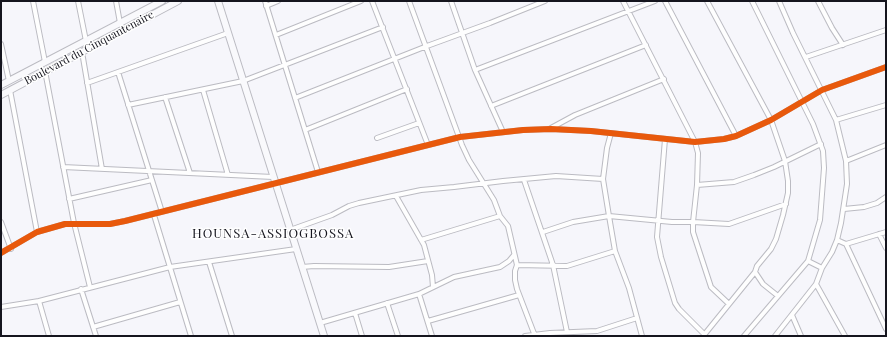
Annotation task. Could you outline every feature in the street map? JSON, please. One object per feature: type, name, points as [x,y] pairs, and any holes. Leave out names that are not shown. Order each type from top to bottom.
[{"type":"main road","name":"Boulevard du Cinquantenaire","points":[[1,85],[162,1]]},
{"type":"main road","name":"Boulevard du Cinquantenaire","points":[[1,94],[178,1]]},
{"type":"main road","points":[[218,1],[324,336]]},
{"type":"street","points":[[34,1],[46,62]]},
{"type":"street","points":[[78,1],[86,41]]},
{"type":"street","points":[[116,1],[120,23]]},
{"type":"street","points":[[278,1],[266,3],[318,172]]},
{"type":"street","points":[[276,35],[361,1]]},
{"type":"street","points":[[372,1],[428,145]]},
{"type":"street","points":[[409,1],[469,160],[494,200],[500,216],[508,226],[516,265],[515,280],[519,295],[535,335]]},
{"type":"street","points":[[450,1],[475,70],[503,132]]},
{"type":"street","points":[[295,98],[545,1]]},
{"type":"street","points":[[623,1],[695,142],[698,153],[693,232],[711,287],[729,304]]},
{"type":"street","points":[[475,70],[655,1]]},
{"type":"street","points":[[665,1],[736,136]]},
{"type":"street","points":[[665,139],[657,237],[661,257],[675,303],[703,335],[755,272],[757,266],[771,248],[776,239],[788,192],[785,161],[771,120],[707,1]]},
{"type":"street","points":[[744,336],[808,261],[820,220],[824,168],[821,144],[802,101],[752,1]]},
{"type":"street","points":[[775,336],[816,284],[822,268],[832,252],[837,240],[844,209],[847,184],[846,161],[836,120],[806,57],[793,34],[779,1]]},
{"type":"street","points":[[818,1],[843,45]]},
{"type":"street","points":[[128,105],[243,82],[383,27]]},
{"type":"street","points":[[806,57],[886,30]]},
{"type":"street","points":[[87,83],[228,33]]},
{"type":"street","points":[[1,44],[10,81]]},
{"type":"street","points":[[491,106],[646,45]]},
{"type":"street","points":[[82,52],[102,169]]},
{"type":"street","points":[[1,253],[38,232],[65,224],[110,224],[154,215],[274,180],[318,172],[460,137],[551,128],[695,142],[724,139],[736,136],[771,120],[822,90],[886,67]]},
{"type":"street","points":[[45,71],[69,199],[90,287]]},
{"type":"street","points":[[118,72],[162,212]]},
{"type":"street","points":[[551,128],[575,115],[664,79]]},
{"type":"street","points":[[305,130],[407,89]]},
{"type":"street","points":[[10,90],[38,232]]},
{"type":"street","points":[[203,90],[228,175]]},
{"type":"street","points":[[165,97],[190,173]]},
{"type":"street","points":[[836,120],[886,105]]},
{"type":"street","points":[[377,138],[419,123]]},
{"type":"street","points":[[611,133],[607,148],[603,179],[616,251],[629,288],[642,336]]},
{"type":"street","points":[[697,185],[734,182],[761,173],[821,144]]},
{"type":"street","points":[[846,161],[886,145]]},
{"type":"street","points":[[63,167],[228,175],[274,180]]},
{"type":"street","points":[[290,230],[332,215],[354,205],[421,190],[556,176],[603,179]]},
{"type":"street","points":[[69,199],[152,180]]},
{"type":"street","points":[[524,180],[553,265],[567,332]]},
{"type":"street","points":[[396,196],[427,253],[433,287]]},
{"type":"street","points":[[844,209],[864,207],[877,203],[886,198]]},
{"type":"street","points":[[543,232],[572,222],[609,216],[672,222],[729,224],[786,204]]},
{"type":"street","points":[[154,215],[191,336]]},
{"type":"street","points":[[421,240],[500,216]]},
{"type":"street","points":[[1,222],[10,249]]},
{"type":"street","points":[[837,240],[846,244],[886,232]]},
{"type":"street","points":[[879,234],[886,248]]},
{"type":"street","points":[[846,244],[886,329]]},
{"type":"street","points":[[1,307],[39,301],[170,267],[296,250]]},
{"type":"street","points":[[516,265],[553,265],[560,267],[572,265],[616,251]]},
{"type":"street","points":[[320,323],[418,294],[454,277],[500,267],[514,255]]},
{"type":"street","points":[[302,267],[389,267],[428,261]]},
{"type":"street","points":[[808,261],[822,268]]},
{"type":"street","points":[[209,262],[232,336]]},
{"type":"street","points":[[755,272],[763,284],[778,296]]},
{"type":"street","points":[[816,284],[845,336]]},
{"type":"street","points":[[81,289],[96,336]]},
{"type":"street","points":[[418,294],[432,336]]},
{"type":"street","points":[[428,321],[519,295]]},
{"type":"street","points":[[39,301],[49,336]]},
{"type":"street","points":[[93,327],[180,302]]},
{"type":"street","points":[[388,303],[398,336]]},
{"type":"street","points":[[355,313],[362,336]]},
{"type":"street","points":[[792,315],[801,336]]},
{"type":"street","points":[[525,336],[597,331],[637,318]]},
{"type":"cycle path","points":[[1,253],[37,232],[65,224],[110,224],[125,221],[460,137],[523,130],[551,129],[591,131],[695,142],[724,139],[736,136],[771,120],[822,90],[886,67]]},
{"type":"district","name":"HOUNSA-ASSIOGBOSSA","points":[[273,234]]}]
